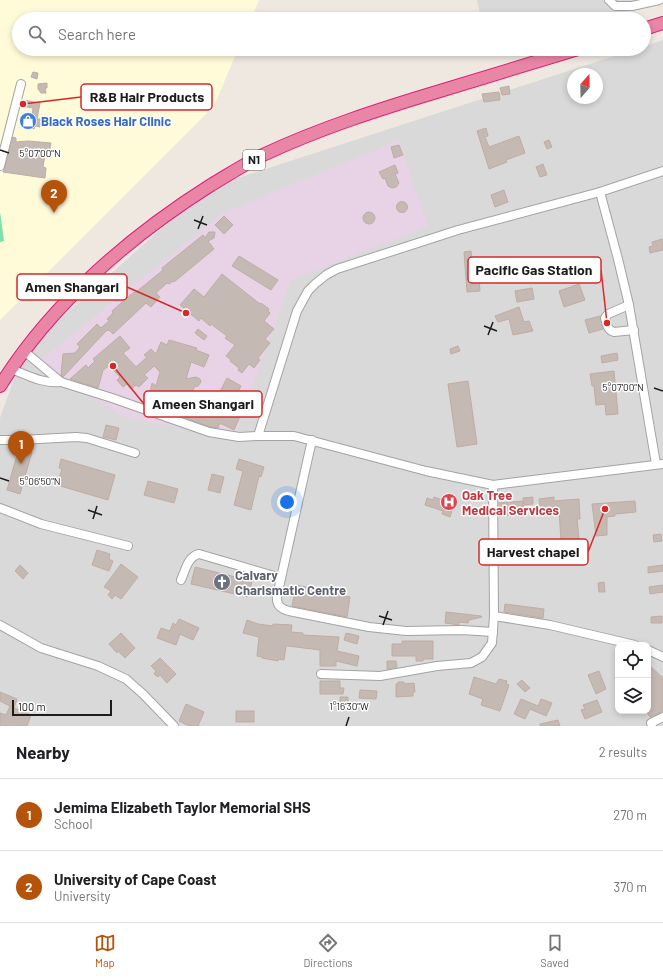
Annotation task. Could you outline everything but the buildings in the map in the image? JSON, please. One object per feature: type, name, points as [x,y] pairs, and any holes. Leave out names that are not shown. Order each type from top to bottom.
[{"type":"highway","points":[[651,27],[663,23]]},
{"type":"highway","name":"N1","points":[[0,386],[24,351],[65,303],[122,250],[177,207],[243,166],[270,152],[338,123],[382,108],[555,56]]},
{"type":"street","points":[[609,0],[615,6],[659,0]]},
{"type":"street","points":[[0,166],[21,84]]},
{"type":"street","points":[[258,436],[298,311],[308,291],[326,275],[337,269],[458,230],[600,192],[663,171]]},
{"type":"street","points":[[24,351],[61,382],[209,432],[239,437],[294,436],[426,471],[493,485],[660,464],[629,305],[600,192]]},
{"type":"street","points":[[629,305],[608,314],[605,318],[611,331],[634,330]]},
{"type":"street","points":[[11,368],[40,380],[51,383],[61,382]]},
{"type":"street","points":[[0,440],[76,437],[87,438],[135,453]]},
{"type":"street","points":[[312,440],[276,600],[279,606],[289,611],[391,630],[462,630],[494,632]]},
{"type":"street","points":[[321,674],[380,676],[437,666],[471,663],[482,657],[492,643],[494,632],[493,485]]},
{"type":"street","points":[[0,508],[42,524],[128,546]]},
{"type":"street","points":[[180,580],[191,558],[194,555],[199,554],[281,578]]},
{"type":"street","points":[[494,616],[550,625],[623,642]]},
{"type":"street","points":[[0,625],[41,648],[98,666],[126,679],[174,726]]},
{"type":"street","points":[[651,651],[663,657]]},
{"type":"street","points":[[649,725],[663,717]]},
{"type":"shaded area","points":[[0,0],[259,0],[254,12],[12,12],[12,56],[235,56],[214,106],[0,320]]},
{"type":"shaded area","points":[[477,0],[663,0],[663,2],[627,12],[480,12]]},
{"type":"shaded area","points":[[663,40],[663,726],[0,726],[0,418],[24,351],[207,188],[567,71],[567,104],[603,104],[603,68],[577,68],[614,56],[651,56],[651,44]]},
{"type":"shaded area","points":[[399,140],[428,226],[291,280],[234,438],[127,418],[34,365],[223,213]]},
{"type":"green space","points":[[0,212],[4,241],[0,242]]},
{"type":"place","name":"R&B Hair Products","points":[[23,104]]},
{"type":"place","name":"Black Roses Hair Clinic","points":[[28,121]]},
{"type":"place","name":"University of Cape Coast","points":[[54,213]]},
{"type":"place","name":"Amen Shangari","points":[[186,313]]},
{"type":"place","name":"Pacific Gas Station","points":[[607,323]]},
{"type":"place","name":"Ameen Shangari","points":[[113,366]]},
{"type":"place","name":"Jemima Elizabeth Taylor Memorial SHS","points":[[21,464]]},
{"type":"place","name":"Oak Tree Medical Services","points":[[449,502]]},
{"type":"place","name":"Harvest chapel","points":[[605,509]]},
{"type":"place","name":"Calvary Charismatic Centre","points":[[222,582]]}]
